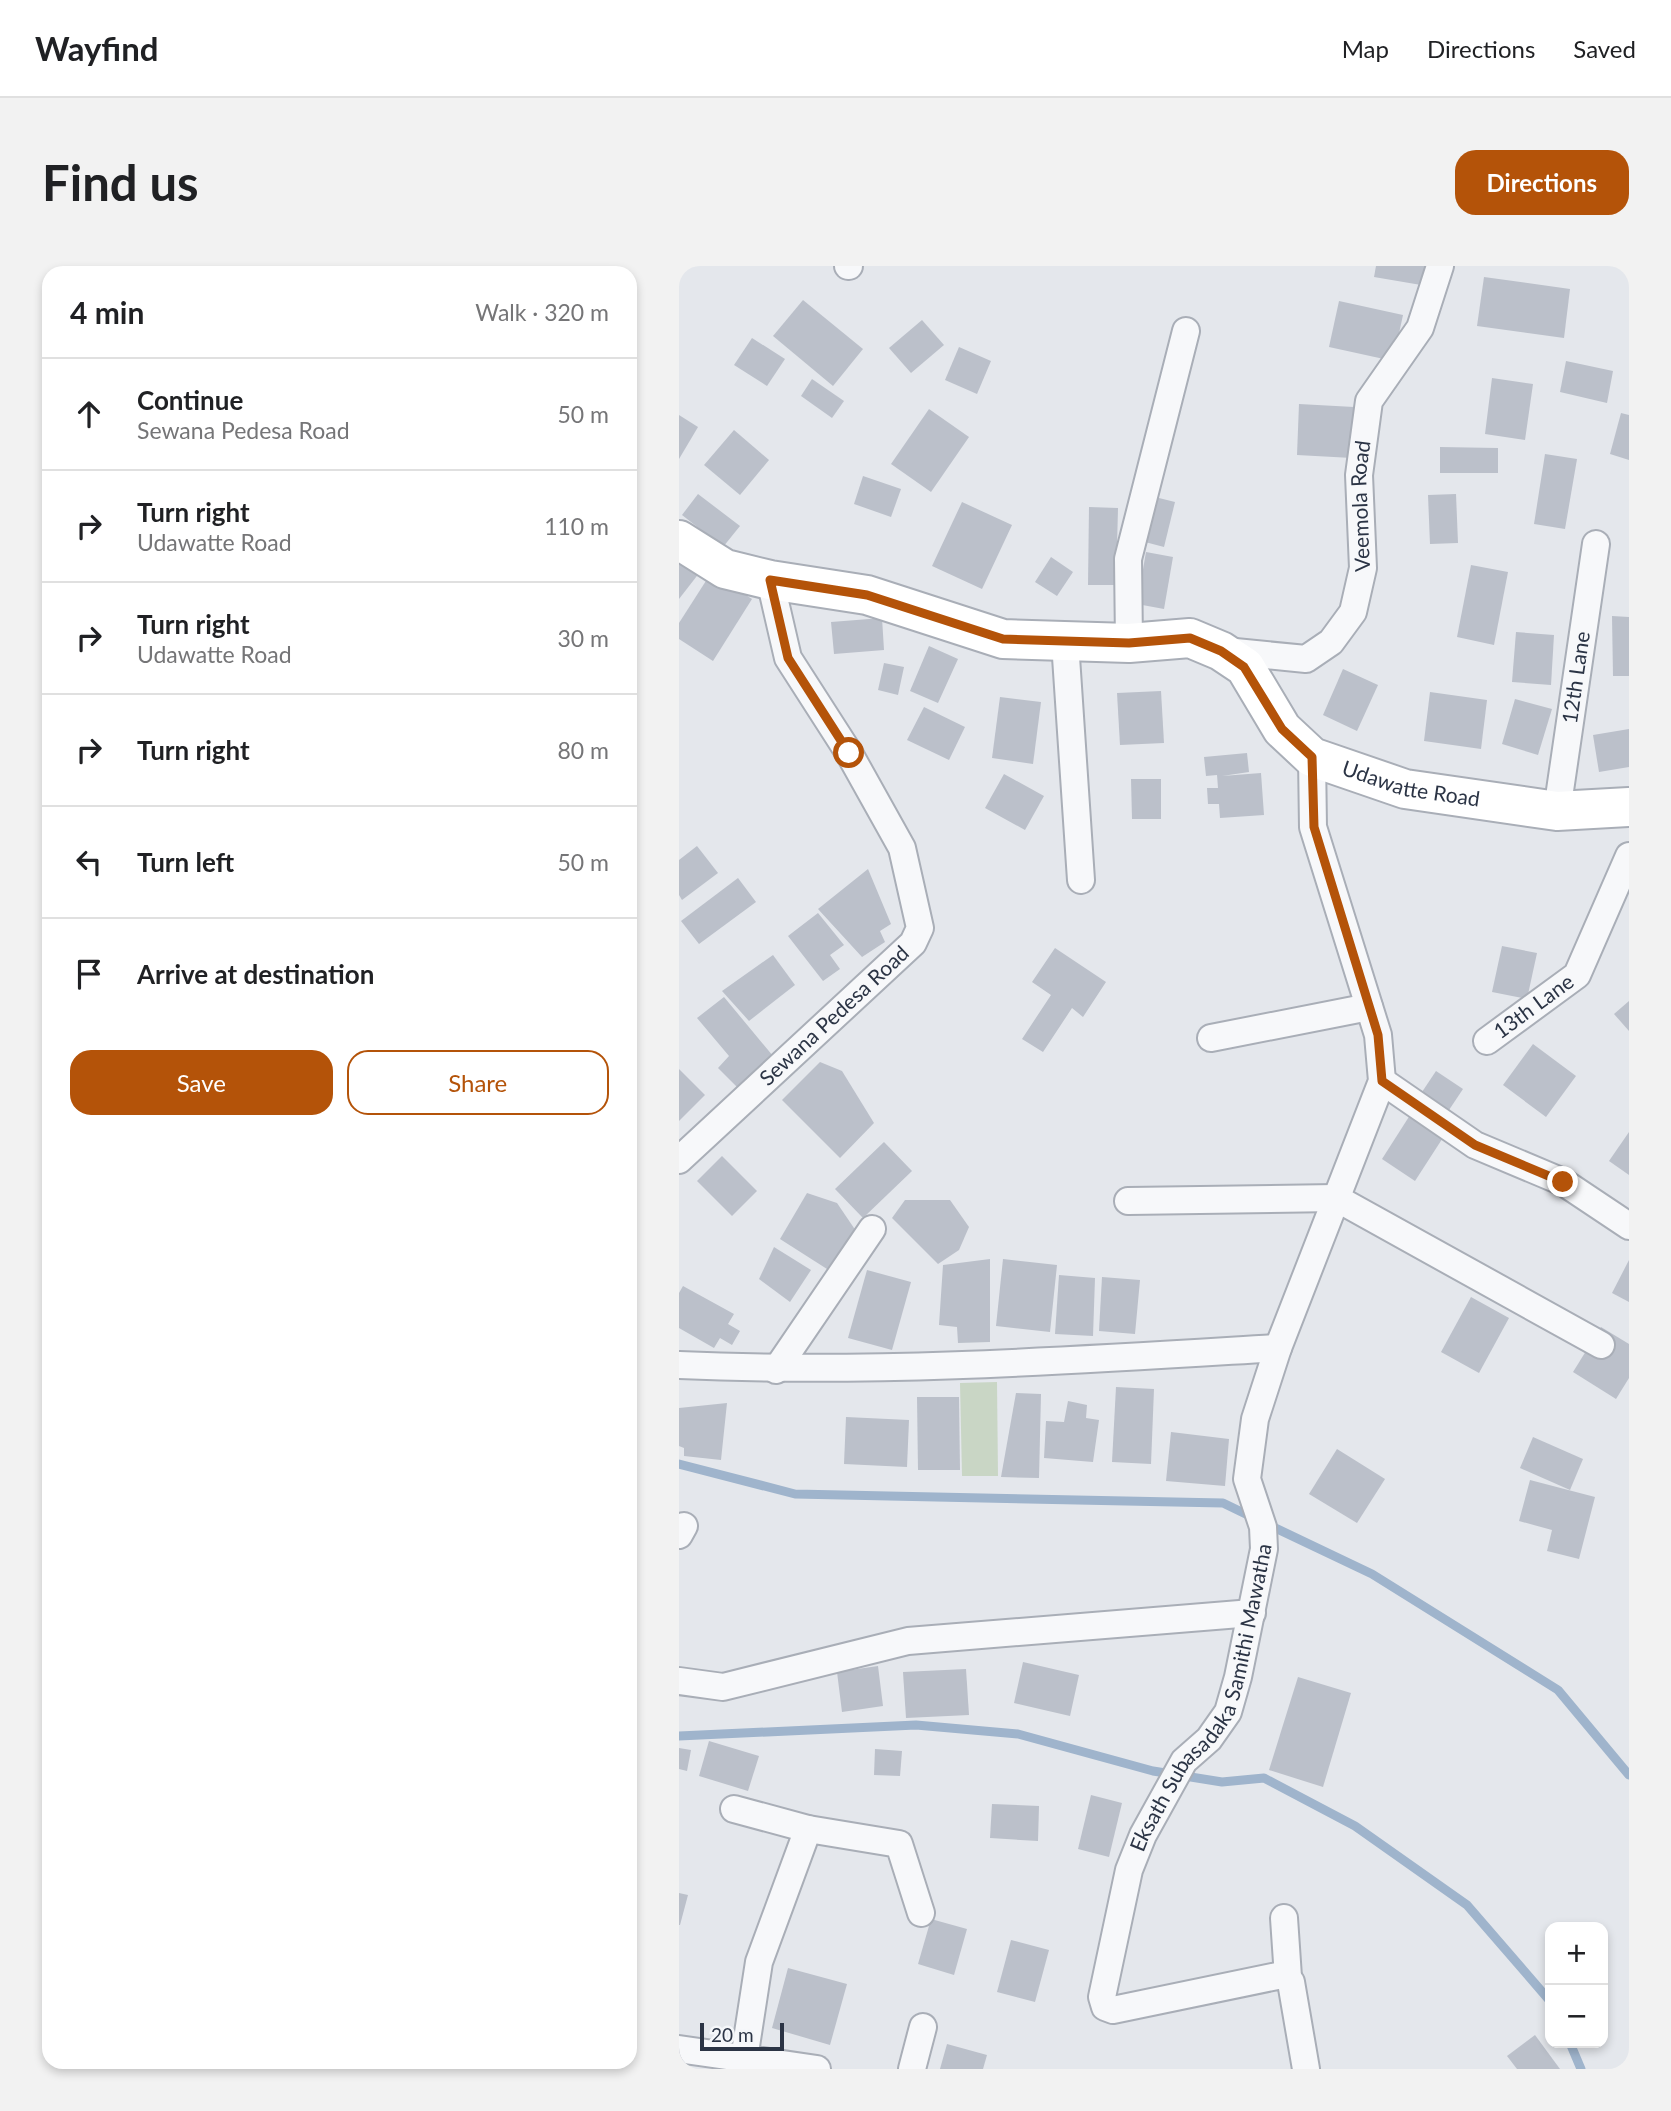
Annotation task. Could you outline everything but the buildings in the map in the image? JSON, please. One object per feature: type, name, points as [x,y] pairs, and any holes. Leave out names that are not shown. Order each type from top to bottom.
[{"type":"street","name":"Veemola Road","points":[[1221,651],[1306,659],[1331,642],[1353,612],[1363,568],[1359,475],[1369,401],[1420,328],[1440,266]]},
{"type":"street","points":[[1129,643],[1128,559],[1187,331]]},
{"type":"street","name":"Udawatte Road","points":[[679,540],[726,569],[770,580],[867,595],[1003,639],[1129,643],[1190,638],[1221,651],[1244,667],[1282,729],[1312,757],[1405,789],[1557,811],[1629,807]]},
{"type":"street","name":"12th Lane","points":[[1557,811],[1596,544]]},
{"type":"street","name":"Sewana Pedesa Road","points":[[679,1160],[913,943],[920,928],[902,848],[849,753],[788,658],[770,580]]},
{"type":"street","points":[[1065,642],[1081,880]]},
{"type":"street","name":"Eksath Subasadaka Samithi Mawatha","points":[[1288,1977],[1282,1975],[1121,2009],[1108,2008],[1102,2003],[1129,1870],[1143,1835],[1184,1761],[1209,1739],[1228,1712],[1252,1613],[1263,1549],[1263,1527],[1247,1479],[1255,1419],[1278,1348],[1382,1081],[1378,1035],[1314,827],[1312,757]]},
{"type":"street","name":"13th Lane","points":[[1487,1041],[1577,975],[1629,856]]},
{"type":"street","points":[[1211,1038],[1369,1007]]},
{"type":"street","points":[[1382,1081],[1475,1145],[1563,1182],[1629,1226]]},
{"type":"street","points":[[1128,1201],[1336,1198],[1601,1345]]},
{"type":"street","points":[[776,1370],[872,1229]]},
{"type":"street","points":[[679,1366],[776,1370],[1081,1360],[1278,1348]]},
{"type":"street","points":[[679,1681],[723,1687],[908,1641],[1252,1613]]},
{"type":"street","points":[[734,1809],[808,1829],[899,1844],[921,1913]]},
{"type":"street","points":[[744,2059],[759,1962],[808,1829]]},
{"type":"street","points":[[1284,1918],[1288,1977],[1306,2069]]},
{"type":"street","points":[[912,2069],[923,2027]]},
{"type":"street","points":[[679,2049],[817,2068]]},
{"type":"green space","points":[[997,1382],[998,1476],[962,1476],[960,1383]]},
{"type":"waterway","points":[[679,1464],[795,1494],[1223,1503],[1254,1518]]},
{"type":"waterway","points":[[1267,1524],[1372,1574],[1558,1690],[1629,1775]]},
{"type":"waterway","points":[[679,1736],[916,1725],[1018,1734],[1153,1771],[1222,1782],[1264,1778],[1355,1826],[1467,1905],[1545,1995]]},
{"type":"waterway","points":[[1572,2048],[1581,2069]]},
{"type":"route","points":[[849,753],[788,658],[770,580],[867,595],[1003,639],[1129,643],[1190,638],[1221,651],[1244,667],[1282,729],[1312,757],[1314,827],[1378,1035],[1382,1081],[1475,1145],[1563,1182]]}]
